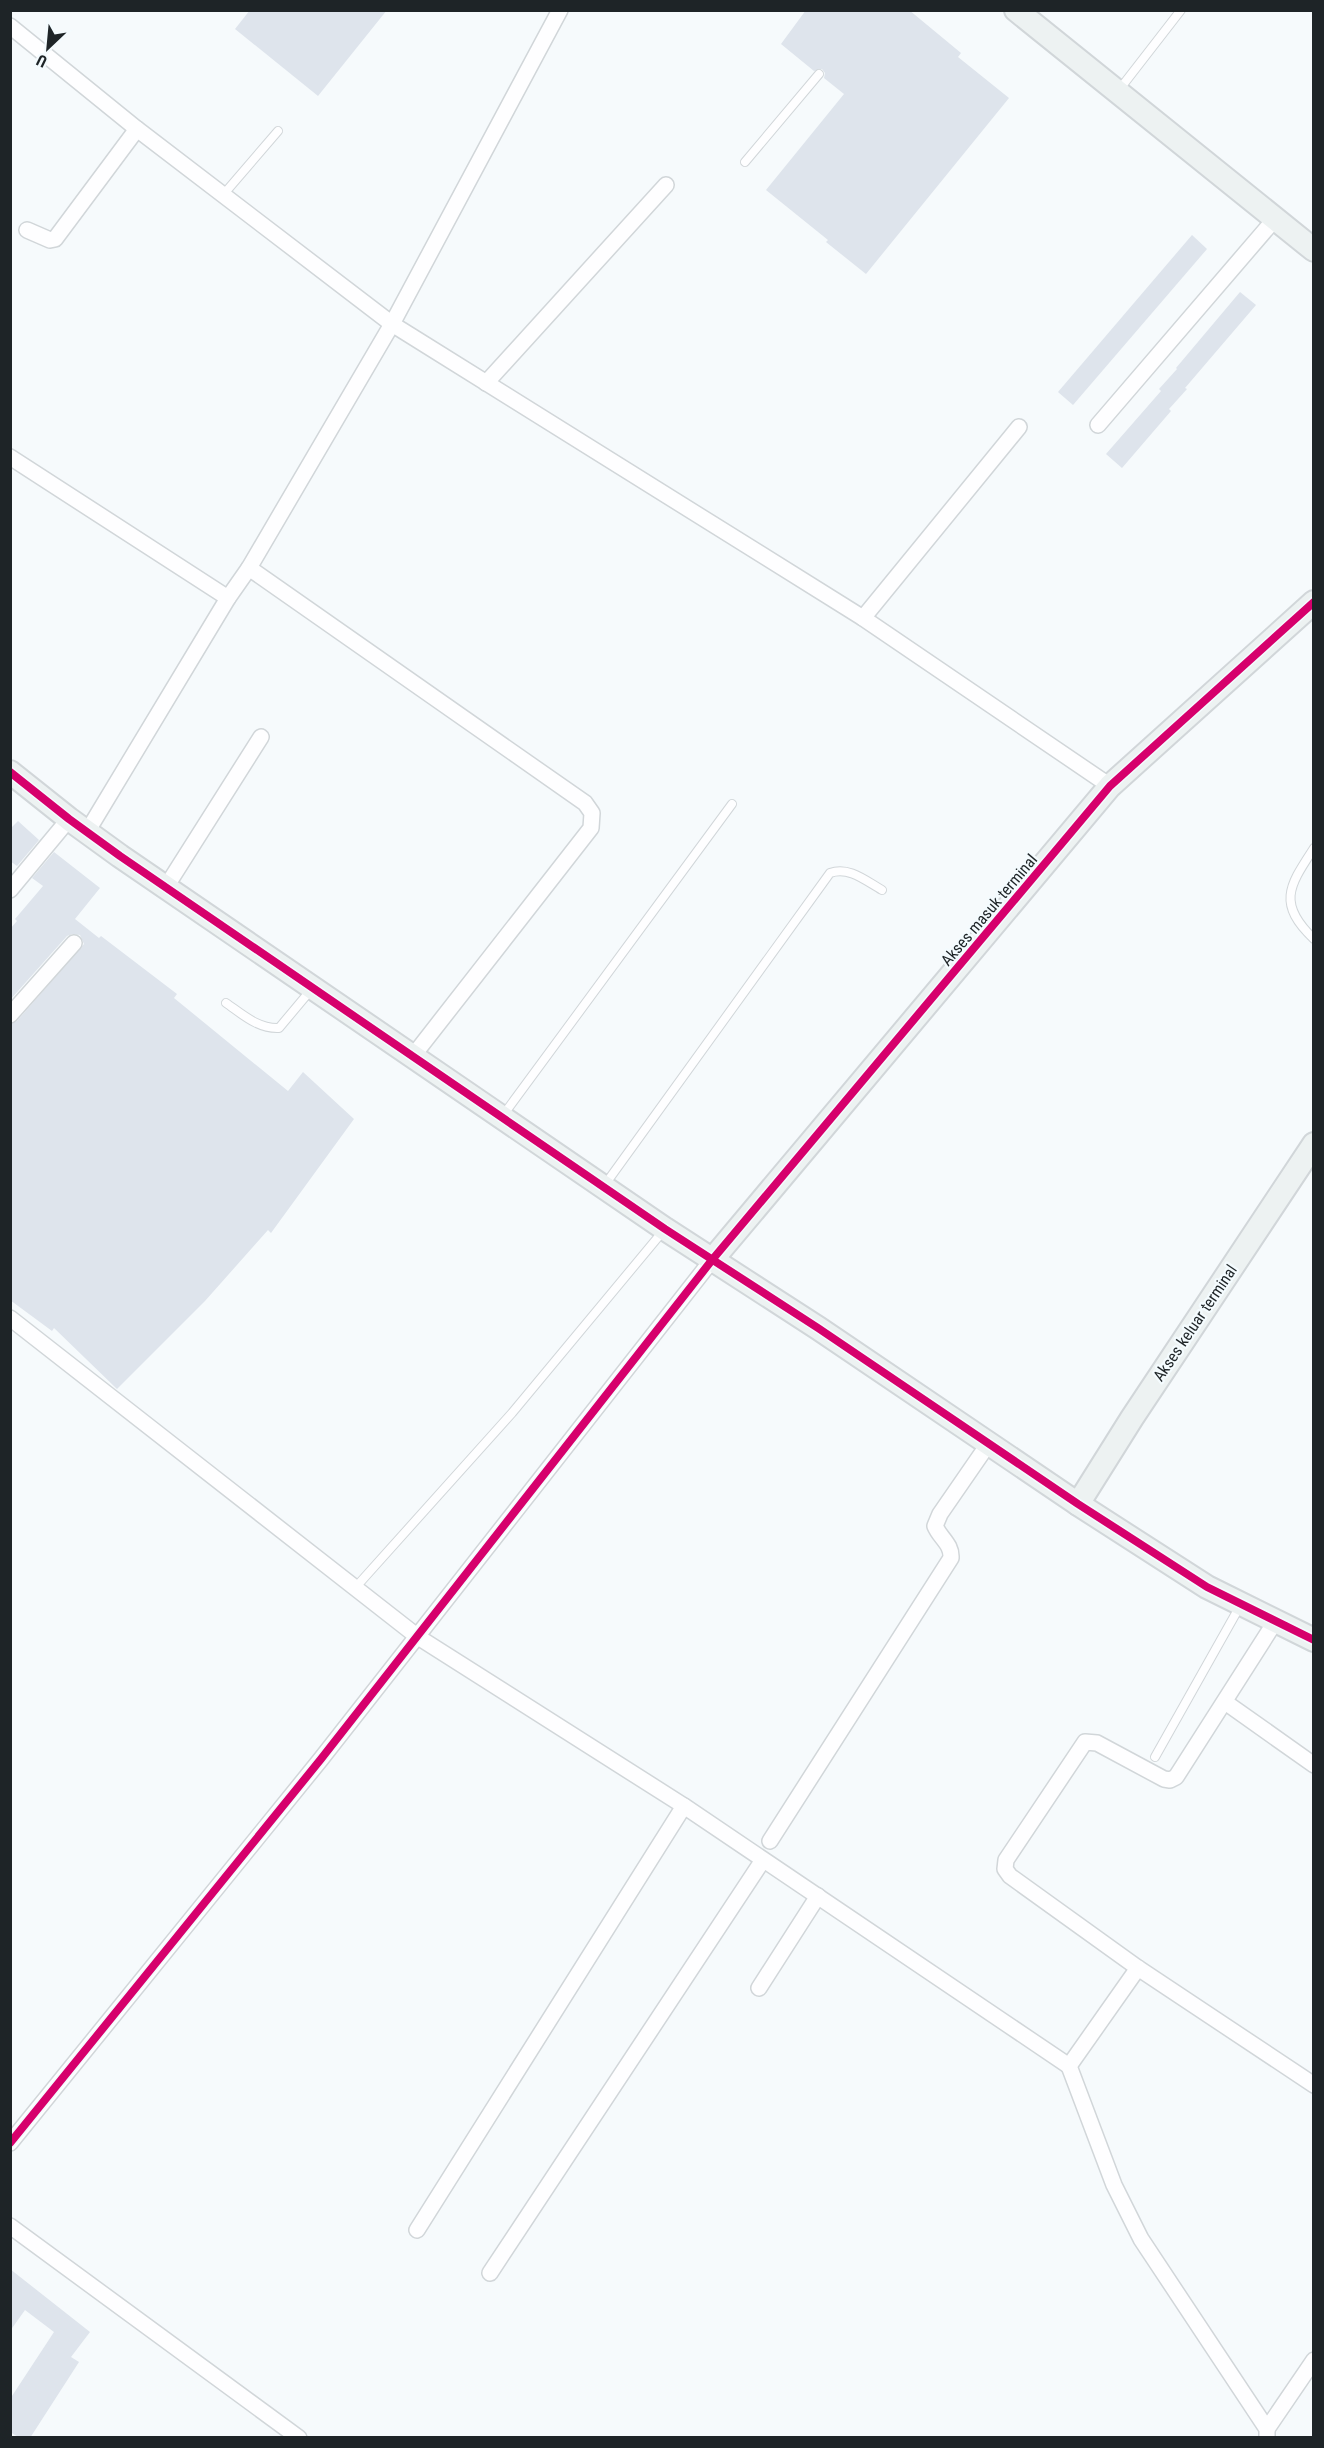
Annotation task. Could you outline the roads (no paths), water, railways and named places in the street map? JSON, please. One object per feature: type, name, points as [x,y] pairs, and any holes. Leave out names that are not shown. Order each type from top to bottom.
[{"type":"street","points":[[10,891],[78,826],[249,567],[392,324],[560,10]]},
{"type":"street","points":[[1023,13],[1274,220],[1314,250]]},
{"type":"street","points":[[10,26],[137,129],[392,324],[862,618],[1110,786]]},
{"type":"street","points":[[27,230],[50,240],[55,239],[137,129]]},
{"type":"street","points":[[486,383],[666,184]]},
{"type":"street","points":[[1098,425],[1274,220]]},
{"type":"street","points":[[862,618],[1019,427]]},
{"type":"street","points":[[10,457],[228,598]]},
{"type":"street","points":[[249,567],[585,803],[592,813],[591,828],[413,1056]]},
{"type":"street","name":"Akses masuk terminal","points":[[712,1260],[1110,786],[1314,602]]},
{"type":"street","points":[[166,887],[261,737]]},
{"type":"street","points":[[10,772],[78,826],[166,887],[665,1229],[818,1328],[1078,1504],[1207,1587],[1314,1640]]},
{"type":"street","points":[[10,1015],[74,943]]},
{"type":"street","name":"Akses keluar terminal","points":[[1078,1504],[1132,1418],[1314,1144]]},
{"type":"street","points":[[10,2144],[418,1637],[712,1260]]},
{"type":"street","points":[[10,1318],[418,1637],[684,1806],[1069,2066],[1114,2185],[1141,2239],[1267,2433],[1314,2360]]},
{"type":"street","points":[[770,1841],[951,1558],[952,1550],[935,1526],[937,1518],[989,1443]]},
{"type":"street","points":[[1275,1622],[1176,1777],[1170,1780],[1164,1779],[1097,1743],[1085,1742],[1006,1860],[1005,1869],[1010,1876],[1138,1968],[1314,2085]]},
{"type":"street","points":[[1225,1702],[1314,1765]]},
{"type":"street","points":[[417,2230],[684,1806]]},
{"type":"street","points":[[490,2273],[763,1860]]},
{"type":"street","points":[[759,1988],[818,1896]]},
{"type":"street","points":[[1069,2066],[1138,1968]]},
{"type":"street","points":[[10,2226],[299,2438]]},
{"type":"lane","points":[[1118,92],[1181,10]]},
{"type":"lane","points":[[745,162],[819,74]]},
{"type":"lane","points":[[223,195],[278,131]]},
{"type":"lane","points":[[502,1117],[732,804]]},
{"type":"lane","points":[[1314,848],[1293,882],[1290,905],[1298,922],[1314,939]]},
{"type":"lane","points":[[604,1187],[830,873],[838,870],[849,871],[882,890]]},
{"type":"lane","points":[[226,1002],[257,1024],[279,1028],[313,987]]},
{"type":"lane","points":[[355,1588],[512,1413],[665,1229]]},
{"type":"lane","points":[[1155,1757],[1241,1604]]}]
